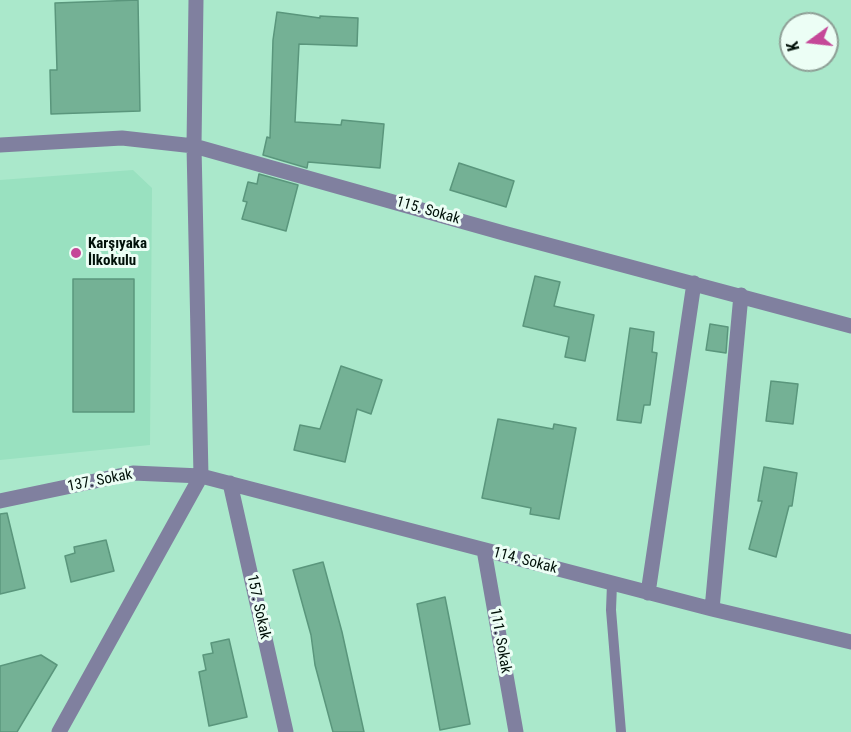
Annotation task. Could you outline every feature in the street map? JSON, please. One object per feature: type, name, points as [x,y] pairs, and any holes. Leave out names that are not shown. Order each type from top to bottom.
[{"type":"street","points":[[59,732],[201,476],[194,146],[196,0]]},
{"type":"street","name":"115. Sokak","points":[[0,145],[122,138],[194,146],[507,234],[851,326]]},
{"type":"street","points":[[648,593],[694,283]]},
{"type":"street","points":[[712,609],[741,296]]},
{"type":"street","name":"137. Sokak","points":[[0,501],[133,473],[201,476]]},
{"type":"street","name":"114. Sokak","points":[[201,476],[612,584],[851,642]]},
{"type":"street","name":"157. Sokak","points":[[231,483],[286,732]]},
{"type":"street","name":"111. Sokak","points":[[484,550],[516,732]]},
{"type":"lane","points":[[612,584],[611,620],[621,732]]},
{"type":"shaded area","name":"Karşıyaka İlkokulu","points":[[133,170],[152,188],[150,445],[0,460],[0,180]]},
{"type":"building","points":[[138,0],[140,111],[51,114],[50,70],[57,70],[55,3]]},
{"type":"building","points":[[277,12],[320,18],[320,16],[358,18],[357,46],[299,44],[295,122],[341,125],[342,120],[384,124],[380,168],[308,162],[307,168],[263,155],[267,137],[270,138],[273,40]]},
{"type":"building","points":[[459,163],[514,181],[506,207],[450,190]]},
{"type":"building","points":[[259,174],[298,185],[286,231],[242,219],[247,202],[243,201],[248,182],[257,184]]},
{"type":"building","points":[[535,276],[560,282],[554,306],[594,315],[585,361],[565,357],[569,337],[523,326]]},
{"type":"building","points":[[73,279],[134,279],[134,412],[73,412]]},
{"type":"building","points":[[710,324],[728,327],[726,353],[706,350]]},
{"type":"building","points":[[630,328],[654,332],[652,352],[657,353],[650,405],[644,405],[641,423],[617,420]]},
{"type":"building","points":[[341,366],[382,380],[371,414],[357,409],[345,462],[294,450],[300,425],[320,429]]},
{"type":"building","points":[[771,381],[798,384],[793,424],[766,421]]},
{"type":"building","points":[[498,419],[553,429],[554,424],[576,428],[559,519],[530,514],[531,508],[482,498]]},
{"type":"building","points":[[764,467],[797,473],[792,506],[789,506],[776,557],[749,549],[762,501],[758,501]]},
{"type":"building","points":[[7,513],[25,588],[0,594],[0,514]]},
{"type":"building","points":[[106,540],[114,571],[71,582],[65,556],[75,553],[74,547]]},
{"type":"building","points":[[323,562],[342,632],[364,732],[333,732],[315,665],[311,635],[293,570]]},
{"type":"building","points":[[445,597],[470,724],[440,730],[417,604]]},
{"type":"building","points":[[229,639],[247,717],[209,726],[199,672],[206,670],[203,655],[213,653],[211,643]]},
{"type":"building","points":[[41,655],[57,665],[17,732],[0,732],[0,666]]},
{"type":"place","name":"Karşıyaka İlkokulu","points":[[76,253]]}]
